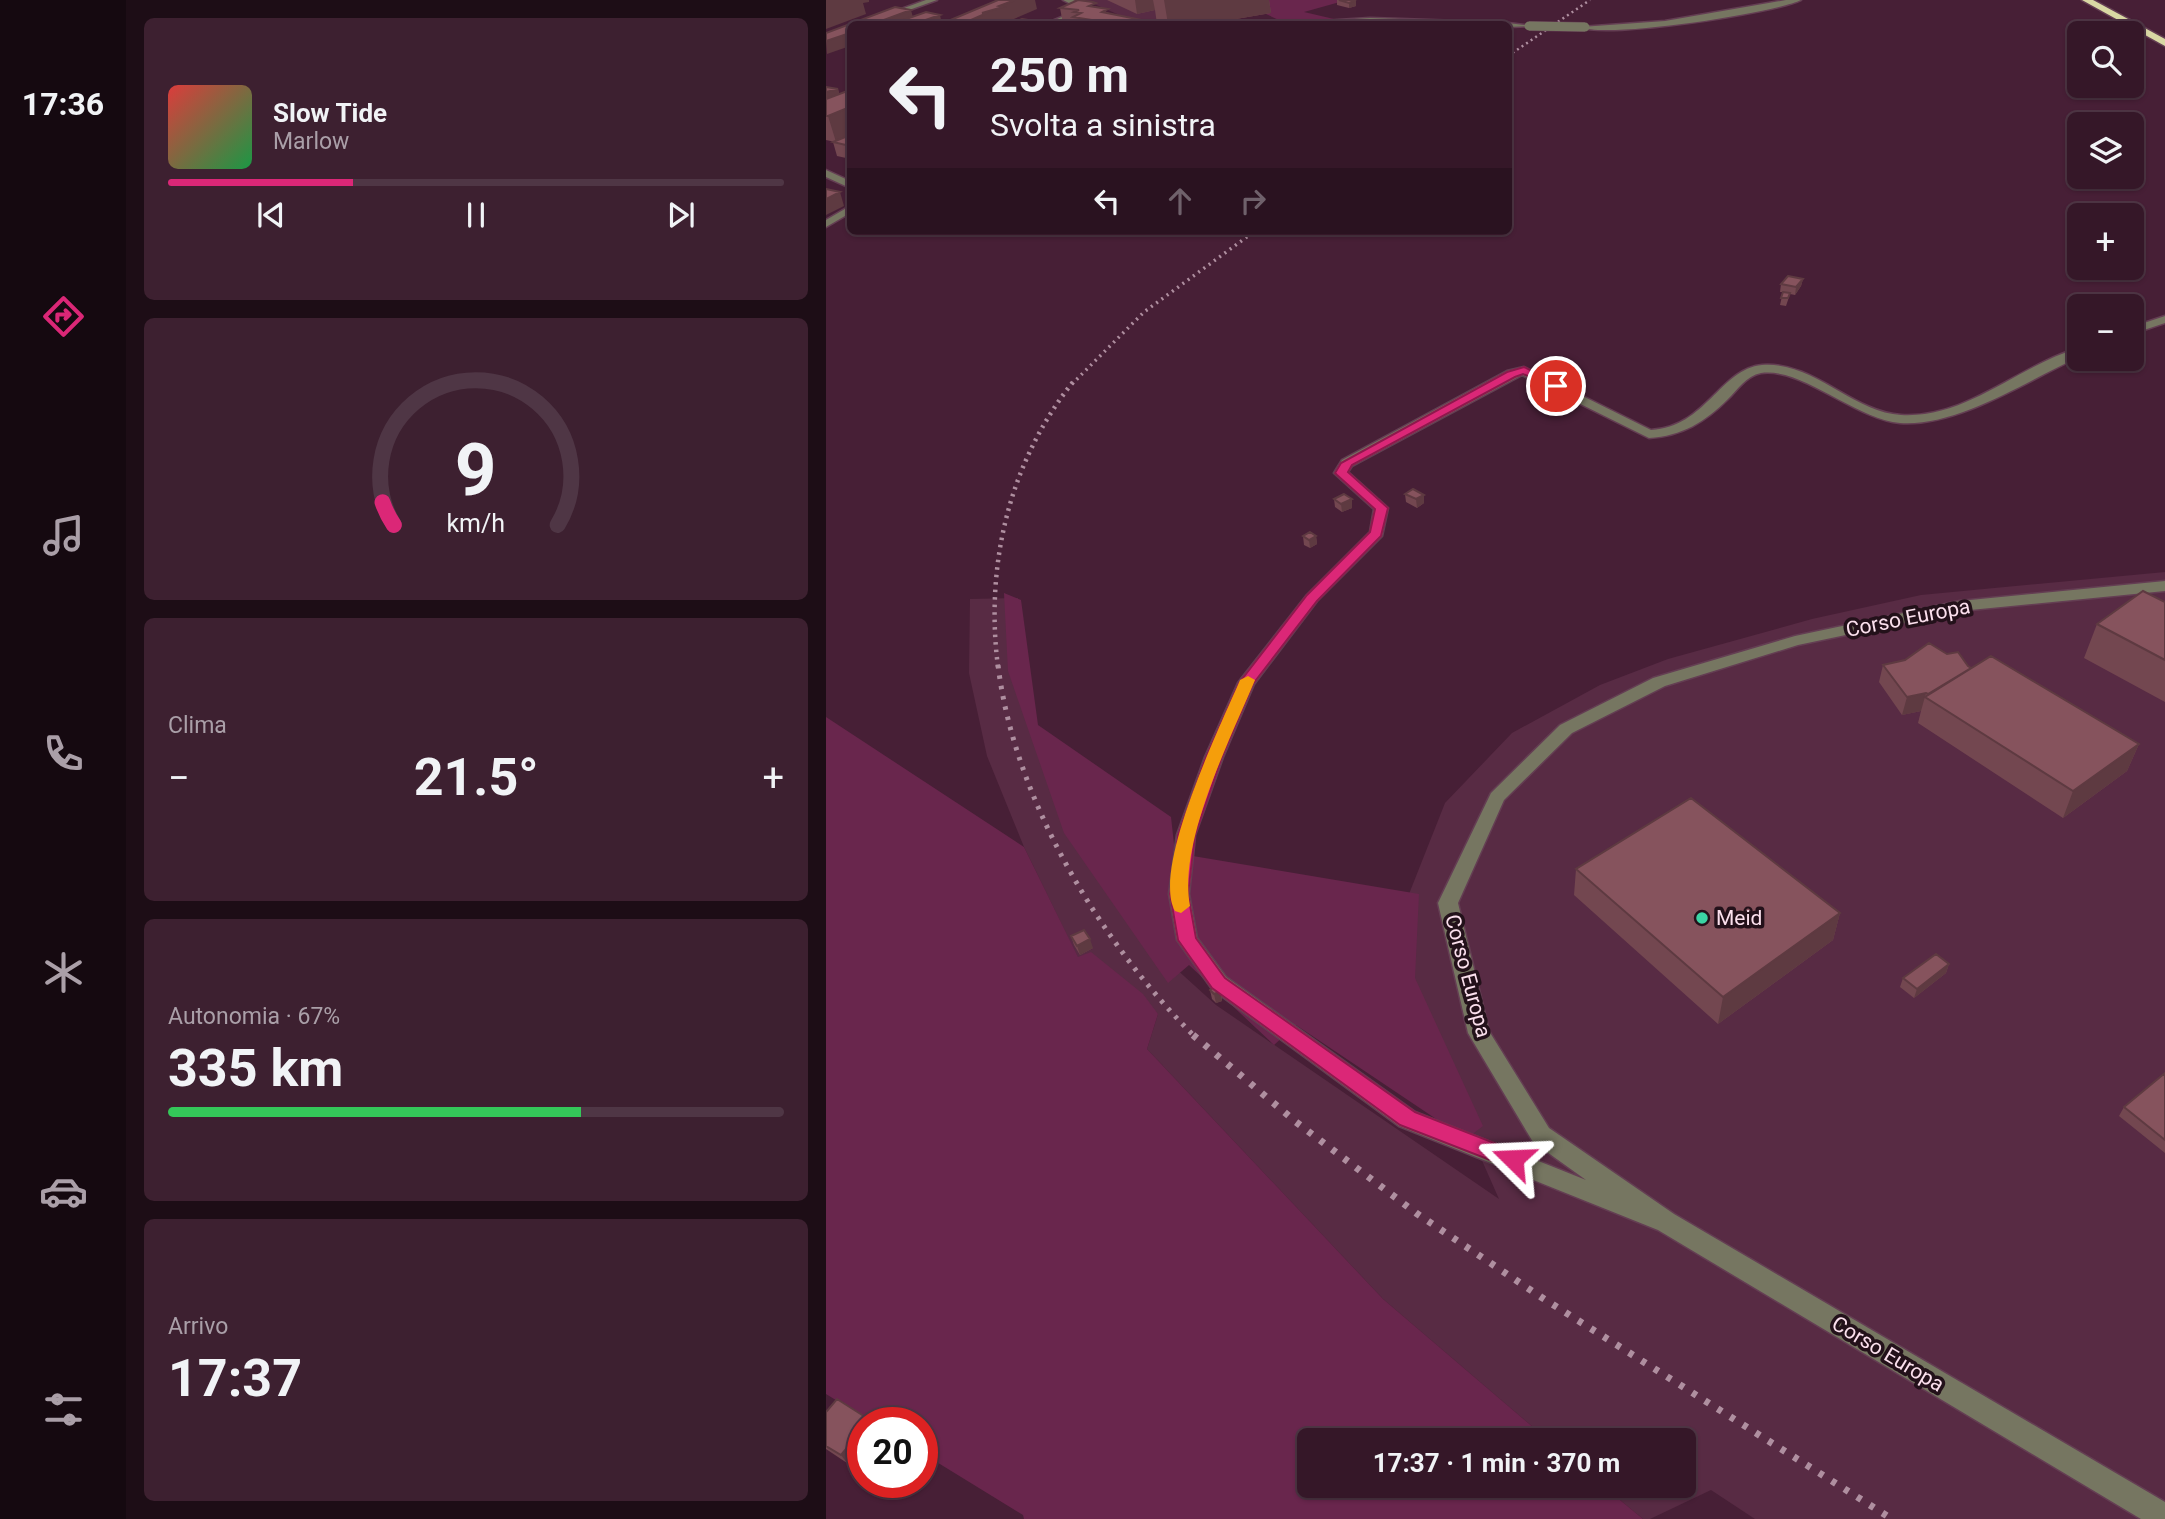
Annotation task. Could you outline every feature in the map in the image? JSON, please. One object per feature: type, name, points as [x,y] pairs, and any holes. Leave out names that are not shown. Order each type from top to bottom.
[{"type":"highway","points":[[2086,0],[2165,43]]},
{"type":"street","points":[[873,21],[933,0]]},
{"type":"street","points":[[1067,0],[1115,21]]},
{"type":"street","points":[[1512,25],[1645,26],[1692,21],[1797,0]]},
{"type":"street","points":[[1056,21],[1088,9]]},
{"type":"street","points":[[1347,21],[1400,21]]},
{"type":"street","points":[[826,173],[847,181]]},
{"type":"street","points":[[826,224],[847,211]]},
{"type":"street","points":[[2144,327],[2165,319]]},
{"type":"street","points":[[1666,1222],[1407,1119],[1219,983],[1188,940],[1179,894],[1186,835],[1214,757],[1246,683],[1312,598],[1377,533],[1381,508],[1342,473],[1347,463],[1511,374],[1524,371],[1649,434],[1665,435],[1691,426],[1745,374],[1756,368],[1786,371],[1875,414],[1898,419],[1920,419],[1960,407],[2067,358]]},
{"type":"street","name":"Corso Europa","points":[[2165,586],[1960,606],[1795,641],[1660,682],[1566,729],[1497,797],[1448,903],[1479,1033],[1541,1135],[1666,1222],[2165,1518]]},
{"type":"shaded area","points":[[1085,0],[1237,0],[1243,3],[1155,21],[1133,21]]},
{"type":"shaded area","points":[[1236,0],[1347,0],[1304,12],[1334,19],[1281,21]]},
{"type":"shaded area","points":[[2165,572],[2165,1519],[1755,1519],[1711,1490],[1696,1497],[1696,1428],[1534,1428],[1383,1299],[1147,1049],[1158,1014],[1078,958],[1024,847],[987,756],[969,673],[970,599],[1018,598],[1020,667],[1031,719],[1142,938],[1216,1005],[1499,1199],[1412,1002],[1409,894],[1445,803],[1512,733],[1600,685],[1668,659],[1812,619],[1921,595]]},
{"type":"shaded area","points":[[1004,593],[1021,600],[1038,725],[1171,817],[1175,853],[1419,894],[1415,978],[1483,1126],[1466,1139],[1296,1025],[1274,1045],[1189,965],[1168,983],[1064,833],[1008,671]]},
{"type":"shaded area","points":[[826,717],[1024,847],[1078,957],[1091,952],[1143,994],[1158,1014],[1147,1049],[1383,1299],[1534,1428],[1297,1428],[1297,1498],[1618,1498],[1643,1519],[1024,1519],[1023,1515],[938,1463],[938,1407],[847,1407],[826,1394]]},
{"type":"shaded area","points":[[1618,1498],[1694,1498],[1650,1519],[1643,1519]]},
{"type":"building","points":[[998,0],[1015,0],[969,21],[948,21]]},
{"type":"building","points":[[1078,0],[1096,3],[1089,6],[1108,9],[1102,12],[1142,20],[1098,21],[1073,17],[1081,13],[1074,12],[1079,10],[1060,8]]},
{"type":"building","points":[[895,7],[911,10],[881,21],[858,21]]},
{"type":"building","points":[[926,12],[940,15],[923,21],[900,21]]},
{"type":"building","points":[[847,25],[847,34],[826,41],[826,33]]},
{"type":"building","points":[[847,91],[847,108],[826,116],[826,99]]},
{"type":"building","points":[[847,136],[847,145],[833,142]]},
{"type":"building","points":[[826,189],[840,192],[826,199]]},
{"type":"building","points":[[1788,276],[1803,279],[1796,287],[1781,284]]},
{"type":"building","points":[[1783,292],[1790,293],[1788,298],[1781,298]]},
{"type":"building","points":[[1413,489],[1424,495],[1416,499],[1405,494]]},
{"type":"building","points":[[1344,494],[1352,499],[1341,504],[1334,499]]},
{"type":"building","points":[[1310,532],[1316,536],[1309,540],[1303,536]]},
{"type":"building","points":[[2143,591],[2165,602],[2165,660],[2097,624]]},
{"type":"building","points":[[1929,643],[1947,654],[1958,652],[1971,668],[1928,694],[1907,697],[1883,665],[1905,660]]},
{"type":"building","points":[[1991,656],[2139,744],[2073,791],[1925,697]]},
{"type":"building","name":"Meid","points":[[1691,798],[1840,913],[1723,997],[1576,869]]},
{"type":"building","points":[[1084,930],[1090,939],[1077,946],[1071,936]]},
{"type":"building","points":[[1936,954],[1949,964],[1917,989],[1903,978]]},
{"type":"building","points":[[1214,986],[1220,987],[1220,992],[1214,994],[1210,990]]},
{"type":"building","points":[[2165,1073],[2165,1140],[2124,1107]]},
{"type":"building","points":[[837,1399],[850,1407],[847,1407],[847,1448],[841,1455],[826,1446],[826,1412]]},
{"type":"railway","points":[[1512,53],[1590,0]]},
{"type":"railway","points":[[1072,384],[1144,312],[1250,235]]},
{"type":"railway","points":[[998,667],[995,591],[1007,517],[1032,446],[1073,382]]},
{"type":"railway","points":[[998,665],[1007,716],[1022,766],[1042,817],[1067,866],[1126,958],[1194,1036]]},
{"type":"railway","points":[[1194,1036],[1296,1122],[1416,1213],[1541,1297],[1892,1519]]},
{"type":"slow traffic","points":[[1181,906],[1179,894],[1186,835],[1214,757],[1248,680]]},
{"type":"place","name":"Meid","points":[[1702,918]]},
{"type":"route","points":[[1513,1159],[1407,1119],[1219,983],[1188,940],[1179,894],[1186,835],[1214,757],[1246,683],[1312,598],[1377,533],[1381,508],[1342,473],[1347,463],[1511,374],[1524,371],[1556,386]]}]
